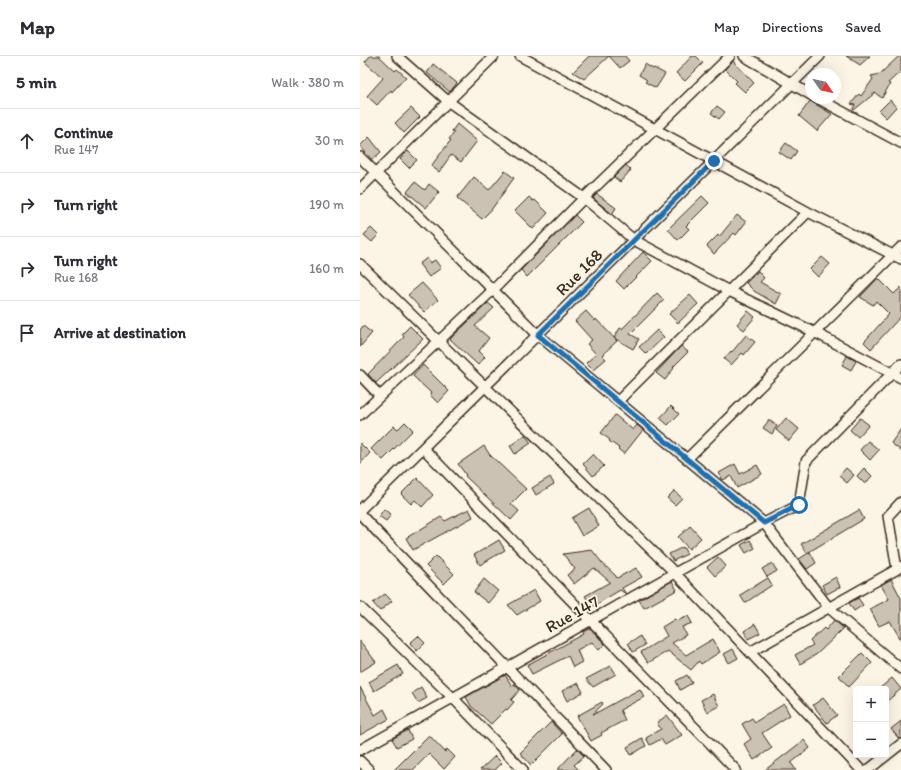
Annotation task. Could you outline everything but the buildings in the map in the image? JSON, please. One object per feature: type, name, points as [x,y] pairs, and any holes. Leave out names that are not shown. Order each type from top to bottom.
[{"type":"street","points":[[397,56],[449,102],[584,198],[634,240],[729,291],[816,333],[901,378]]},
{"type":"street","points":[[360,189],[494,56]]},
{"type":"street","points":[[520,56],[808,212],[897,257]]},
{"type":"street","points":[[360,415],[493,290],[584,198],[730,56]]},
{"type":"street","points":[[744,56],[805,92]]},
{"type":"street","name":"Rue 168","points":[[360,510],[820,56]]},
{"type":"street","points":[[828,104],[901,143]]},
{"type":"street","points":[[360,157],[538,335],[764,523],[829,608],[901,669]]},
{"type":"street","points":[[618,401],[808,212]]},
{"type":"street","points":[[687,459],[816,333],[897,257],[901,247]]},
{"type":"street","points":[[360,264],[676,574],[861,770]]},
{"type":"street","points":[[892,373],[901,364]]},
{"type":"street","name":"Rue 147","points":[[360,750],[676,574],[764,523],[799,505],[806,461],[892,373]]},
{"type":"street","points":[[360,375],[380,396]]},
{"type":"street","points":[[423,448],[736,770]]},
{"type":"street","points":[[750,652],[899,568],[888,516],[901,502]]},
{"type":"street","points":[[360,514],[606,770]]},
{"type":"street","points":[[360,607],[453,698],[523,770]]},
{"type":"street","points":[[868,770],[901,744]]},
{"type":"street","points":[[360,761],[369,770]]},
{"type":"route","points":[[714,161],[538,335],[764,523],[799,505]]}]
